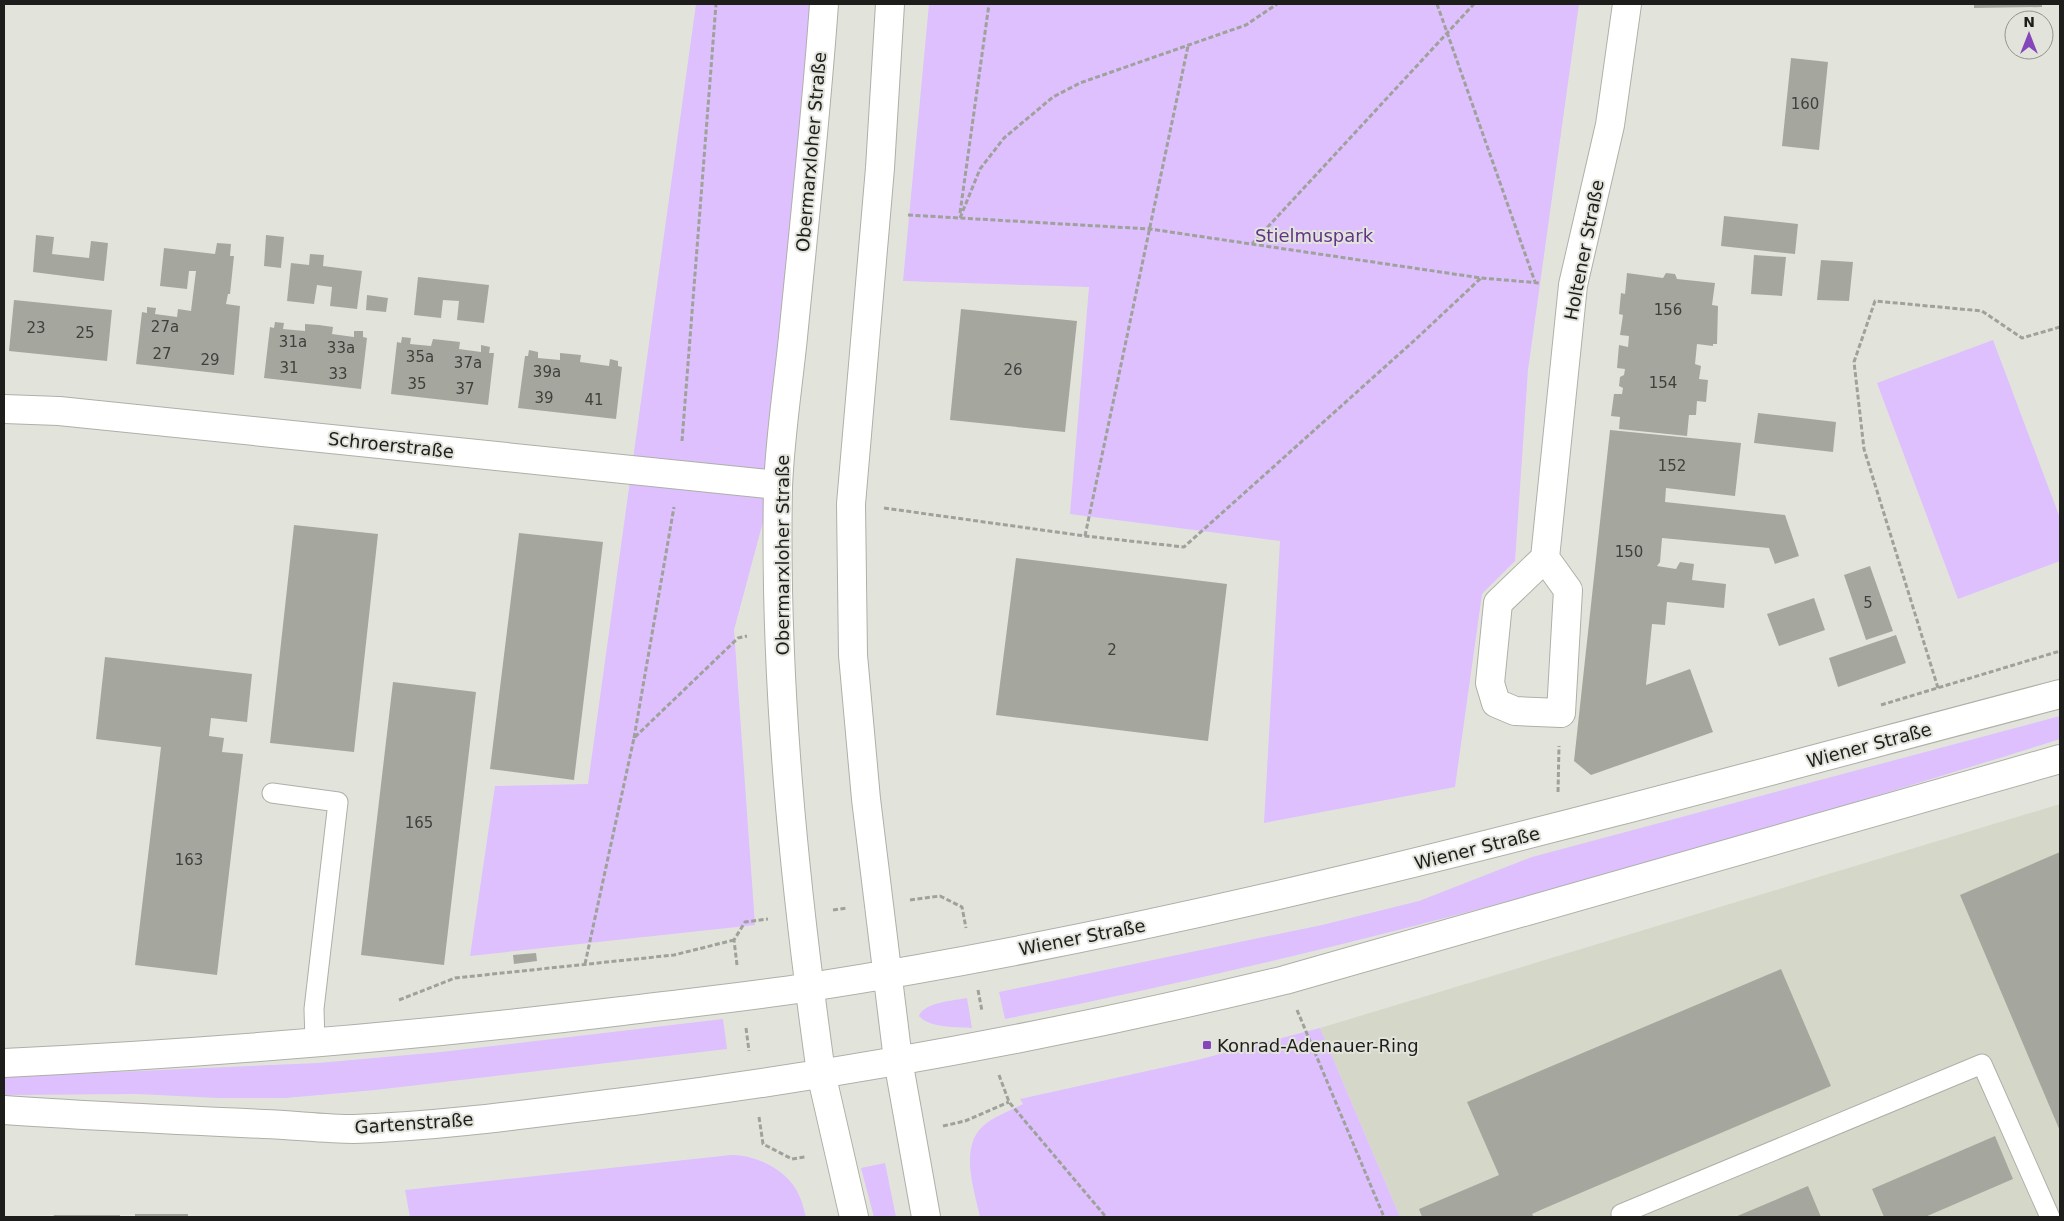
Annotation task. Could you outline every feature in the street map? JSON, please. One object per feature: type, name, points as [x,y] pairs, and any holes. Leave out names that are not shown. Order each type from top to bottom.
[{"type":"street","name":"Obermarxloher Straße","points":[[821,1073],[809,988],[787,761],[780,627],[778,486],[824,4]]},
{"type":"street","points":[[890,4],[876,213],[851,504],[853,655],[866,799],[898,1060],[926,1217]]},
{"type":"street","name":"Holtener Straße","points":[[1545,558],[1573,286],[1610,125],[1627,4]]},
{"type":"street","name":"Schroerstraße","points":[[4,409],[59,411],[778,486]]},
{"type":"street","points":[[1545,558],[1568,590],[1560,713],[1515,711],[1496,703],[1490,683],[1498,604],[1545,558]]},
{"type":"street","name":"Wiener Straße","points":[[809,988],[1184,916],[1365,876],[2060,694]]},
{"type":"street","points":[[898,1060],[988,1044],[1214,997],[1285,980],[2060,759]]},
{"type":"street","points":[[4,1063],[315,1043],[492,1027],[809,988]]},
{"type":"street","name":"Gartenstraße","points":[[4,1110],[352,1129],[432,1124],[720,1090],[898,1060]]},
{"type":"street","points":[[821,1073],[854,1217]]},
{"type":"lane","points":[[272,793],[338,802],[314,1010],[315,1043]]},
{"type":"lane","points":[[1621,1214],[1982,1064],[2050,1217]]},
{"type":"path","points":[[585,964],[634,738],[680,475],[716,4]]},
{"type":"path","points":[[960,218],[989,4]]},
{"type":"path","points":[[960,218],[980,169],[1004,138],[1053,97],[1080,83],[1246,25],[1277,4]]},
{"type":"path","points":[[1437,4],[1535,282]]},
{"type":"path","points":[[1252,244],[1474,4]]},
{"type":"path","points":[[1085,536],[1188,46]]},
{"type":"path","points":[[876,213],[1150,229],[1481,278],[1573,286]]},
{"type":"path","points":[[851,504],[1085,536],[1184,547],[1481,278]]},
{"type":"path","points":[[1938,688],[1864,449],[1854,362],[1876,301],[1982,311],[2022,338],[2060,327]]},
{"type":"path","points":[[634,738],[738,638],[780,627]]},
{"type":"path","points":[[1556,827],[1560,713]]},
{"type":"path","points":[[394,1002],[455,978],[674,955],[734,940]]},
{"type":"path","points":[[1285,980],[1384,1217]]},
{"type":"shaded area","points":[[2060,804],[2060,1217],[1400,1217],[1320,1028]]},
{"type":"green space","points":[[696,4],[818,4],[772,488],[734,630],[755,925],[470,956],[495,786],[588,784]]},
{"type":"green space","name":"Stielmuspark","points":[[929,4],[1579,4],[1528,370],[1515,561],[1482,594],[1455,787],[1264,823],[1280,541],[1070,514],[1089,287],[903,281]]},
{"type":"green space","points":[[1993,340],[2060,518],[2060,561],[1958,599],[1877,383]]},
{"type":"green space","points":[[2060,716],[2060,739],[1668,857],[1537,894],[1272,961],[1005,1019],[999,992],[1322,925],[1419,901],[1532,857]]},
{"type":"green space","points":[[967,998],[972,1028],[936,1025],[929,1023],[919,1016],[922,1011],[933,1005]]},
{"type":"green space","points":[[723,1019],[727,1049],[375,1090],[286,1098],[218,1098],[137,1094],[4,1095],[4,1077],[318,1063],[441,1052]]},
{"type":"green space","points":[[1320,1028],[1400,1217],[980,1217],[970,1166],[973,1142],[979,1131],[988,1122],[1023,1104],[1020,1099],[1197,1060]]},
{"type":"green space","points":[[731,1155],[761,1161],[780,1171],[794,1186],[800,1197],[806,1217],[410,1217],[405,1190]]},
{"type":"green space","points":[[885,1163],[896,1217],[874,1217],[861,1168]]},
{"type":"building","points":[[1974,4],[2042,4],[2042,7],[1974,8]]},
{"type":"building","points":[[1791,58],[1828,62],[1819,150],[1782,146]]},
{"type":"building","points":[[1724,216],[1798,224],[1795,254],[1721,246]]},
{"type":"building","points":[[36,235],[54,237],[52,254],[89,258],[91,241],[108,243],[104,281],[33,272]]},
{"type":"building","points":[[266,235],[284,237],[281,268],[264,266]]},
{"type":"building","points":[[217,243],[231,244],[230,256],[234,256],[230,294],[228,294],[226,304],[240,306],[234,375],[136,364],[142,312],[147,313],[147,307],[156,308],[155,314],[177,317],[178,309],[191,311],[196,271],[189,271],[187,289],[160,286],[164,248],[215,254]]},
{"type":"building","points":[[310,254],[324,255],[323,266],[362,271],[357,309],[330,306],[332,287],[317,285],[314,304],[287,301],[291,263],[309,265]]},
{"type":"building","points":[[1754,255],[1786,257],[1782,296],[1751,294]]},
{"type":"building","points":[[1821,260],[1853,262],[1849,301],[1817,300]]},
{"type":"building","points":[[1627,273],[1663,278],[1666,273],[1675,274],[1677,279],[1715,283],[1712,305],[1718,306],[1717,344],[1713,344],[1713,346],[1697,344],[1695,364],[1701,366],[1699,379],[1708,380],[1706,402],[1697,401],[1696,415],[1689,415],[1687,436],[1619,429],[1620,417],[1611,416],[1614,394],[1622,394],[1623,388],[1619,386],[1620,377],[1624,375],[1625,369],[1617,368],[1619,345],[1628,347],[1629,336],[1620,335],[1623,315],[1619,314],[1621,293],[1625,294]]},
{"type":"building","points":[[418,277],[489,285],[484,323],[457,320],[459,301],[443,300],[441,318],[414,315]]},
{"type":"building","points":[[367,295],[388,298],[386,312],[366,310]]},
{"type":"building","points":[[14,300],[112,310],[107,361],[9,351]]},
{"type":"building","points":[[961,309],[1077,321],[1065,432],[950,420]]},
{"type":"building","points":[[275,322],[284,323],[283,329],[305,331],[305,324],[333,327],[332,334],[354,337],[354,331],[363,331],[363,337],[367,338],[361,389],[264,378],[270,327],[274,328]]},
{"type":"building","points":[[402,337],[411,338],[410,344],[431,346],[433,339],[460,342],[459,349],[481,352],[481,345],[490,347],[489,353],[494,353],[488,405],[391,394],[397,342],[401,343]]},
{"type":"building","points":[[529,350],[538,352],[538,358],[560,360],[560,353],[581,355],[580,362],[609,366],[610,359],[618,361],[618,366],[622,367],[616,419],[518,408],[525,356],[528,356]]},
{"type":"building","points":[[1758,413],[1836,422],[1833,452],[1754,443]]},
{"type":"building","points":[[1610,430],[1741,443],[1735,496],[1666,488],[1665,502],[1785,515],[1799,556],[1775,564],[1769,548],[1662,538],[1660,562],[1657,566],[1676,569],[1680,562],[1694,564],[1692,580],[1726,584],[1724,608],[1667,602],[1665,625],[1652,624],[1646,685],[1690,669],[1713,732],[1591,775],[1574,761]]},
{"type":"building","points":[[294,525],[378,534],[354,752],[270,743]]},
{"type":"building","points":[[519,533],[603,542],[574,780],[490,769]]},
{"type":"building","points":[[1016,558],[1227,584],[1208,741],[996,715]]},
{"type":"building","points":[[1870,566],[1893,631],[1866,640],[1844,575]]},
{"type":"building","points":[[1814,598],[1825,630],[1779,646],[1767,614]]},
{"type":"building","points":[[1896,635],[1906,663],[1838,687],[1829,658]]},
{"type":"building","points":[[105,657],[252,674],[247,722],[211,718],[209,736],[224,738],[222,752],[243,754],[217,975],[135,965],[161,747],[96,739]]},
{"type":"building","points":[[393,682],[476,692],[444,965],[361,955]]},
{"type":"building","points":[[2060,852],[2060,1131],[1960,895]]},
{"type":"building","points":[[536,953],[537,961],[514,964],[513,955]]},
{"type":"building","points":[[1781,969],[1831,1086],[1543,1209],[1532,1214],[1534,1217],[1422,1217],[1419,1209],[1499,1175],[1467,1102]]},
{"type":"building","points":[[1995,1136],[2013,1179],[1925,1217],[1884,1217],[1872,1189]]},
{"type":"building","points":[[1808,1186],[1821,1217],[1735,1217]]},
{"type":"building","points":[[135,1214],[188,1214],[188,1217],[135,1217]]},
{"type":"building","points":[[54,1215],[120,1215],[120,1217],[53,1217]]},
{"type":"place","name":"Konrad-Adenauer-Ring","points":[[1207,1045]]}]
